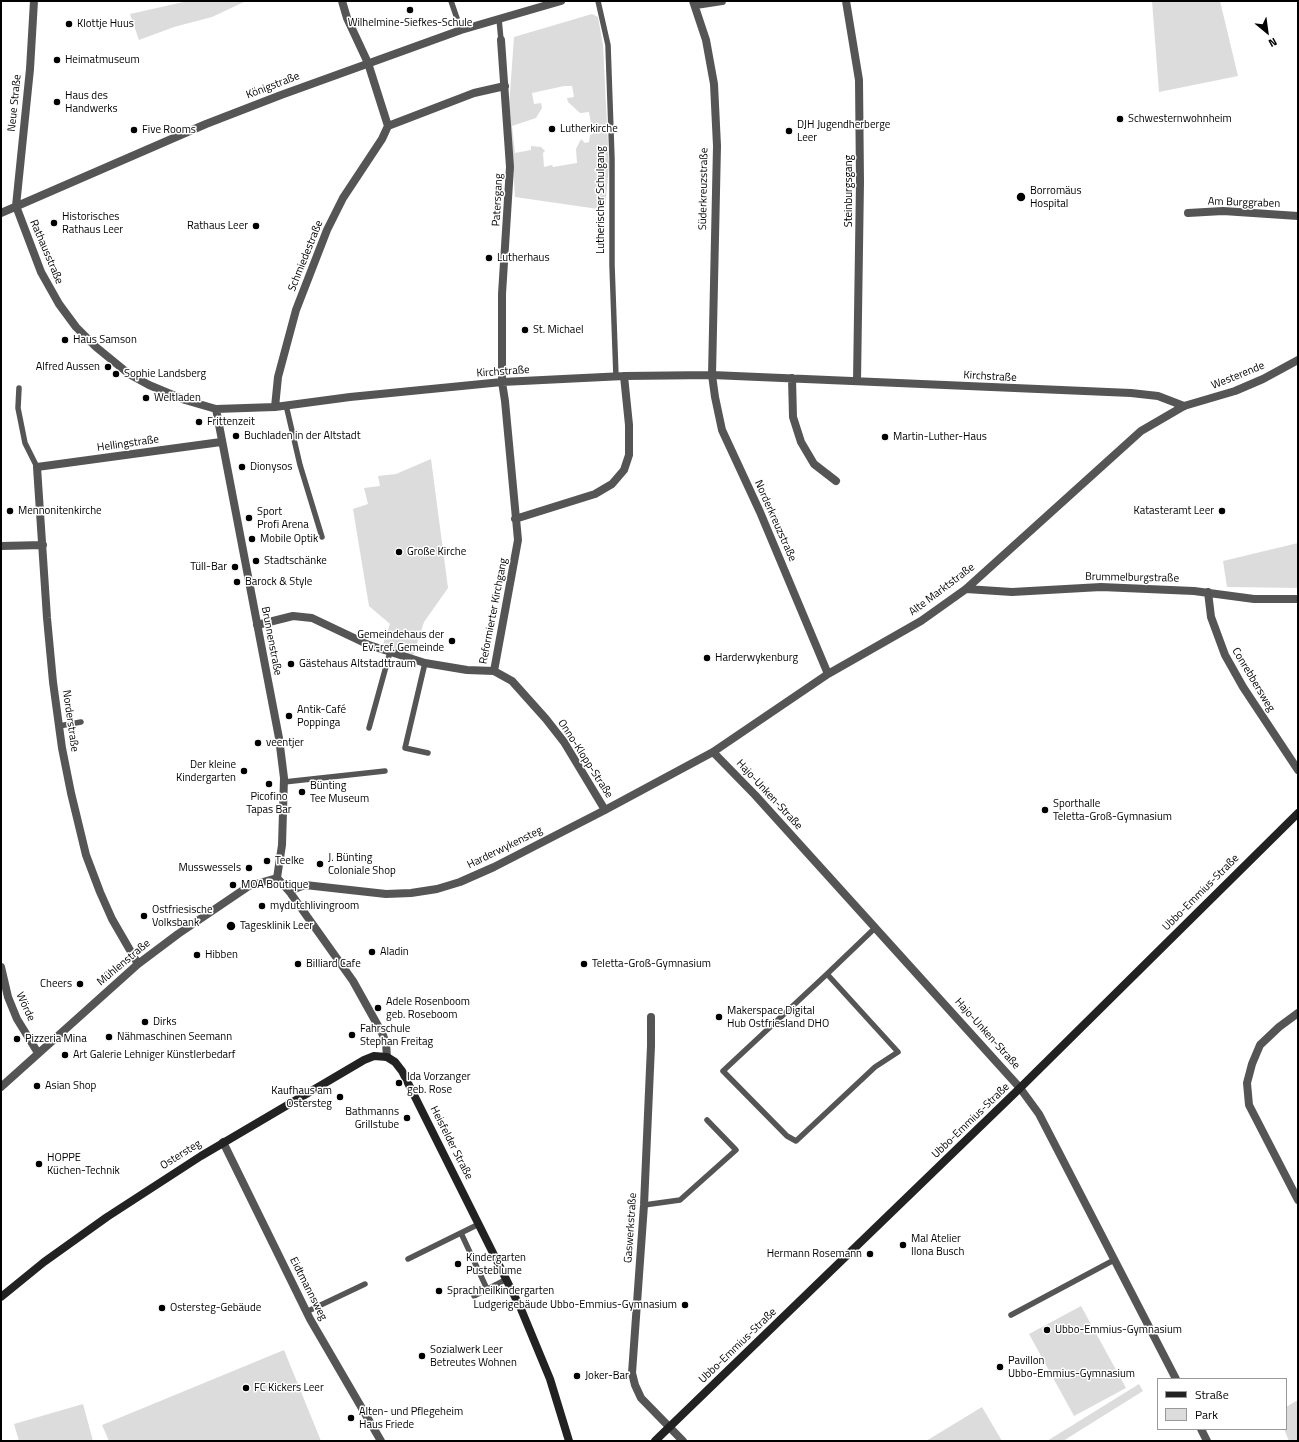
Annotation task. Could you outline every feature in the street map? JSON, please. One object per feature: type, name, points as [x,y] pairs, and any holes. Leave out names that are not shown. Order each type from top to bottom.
[{"type":"main road","name":"Ubbo-Emmius-Straße","points":[[655,1441],[1020,1088],[1298,813]]},
{"type":"main road","name":"Ostersteg","points":[[1,1298],[44,1262],[107,1217],[223,1142],[364,1060],[374,1056],[387,1057]]},
{"type":"main road","name":"Heisfelder Straße","points":[[387,1057],[396,1062],[402,1071],[507,1279],[541,1357],[569,1441]]},
{"type":"street","name":"Neue Straße","points":[[16,206],[30,69],[34,1]]},
{"type":"street","points":[[342,1],[347,18],[368,63],[388,126],[474,93],[504,86]]},
{"type":"street","name":"Königstraße","points":[[1,213],[206,124],[368,63],[461,30],[561,1]]},
{"type":"street","points":[[695,3],[722,1]]},
{"type":"street","name":"Steinburgsgang","points":[[846,1],[859,80],[860,182],[857,381]]},
{"type":"street","name":"Süderkreuzstraße","points":[[695,3],[706,40],[714,84],[716,138],[712,375]]},
{"type":"street","name":"Patersgang","points":[[501,40],[510,167],[502,294],[502,382]]},
{"type":"street","name":"Schmiedestraße","points":[[275,407],[278,377],[296,310],[327,230],[343,198],[382,139],[388,126]]},
{"type":"street","name":"Rathausstraße","points":[[16,206],[44,279],[59,304],[86,336],[117,365],[149,385],[185,400],[216,410]]},
{"type":"street","name":"Am Burggraben","points":[[1188,213],[1223,211],[1298,216]]},
{"type":"street","name":"Westerende","points":[[1184,406],[1235,391],[1263,379],[1298,360]]},
{"type":"street","name":"Kirchstraße","points":[[216,410],[286,406],[378,394],[502,382],[620,376],[712,375],[1131,393],[1158,396],[1184,406]]},
{"type":"street","name":"Norderkreuzstraße","points":[[712,375],[722,430],[760,512],[828,674]]},
{"type":"street","points":[[515,519],[596,494],[612,484],[624,470],[629,455],[629,425],[620,376]]},
{"type":"street","points":[[792,378],[793,417],[801,442],[814,464],[836,481]]},
{"type":"street","name":"Reformierter Kirchgang","points":[[257,624],[293,616],[312,618],[369,646],[425,663],[467,670],[494,671],[518,540],[506,401],[502,382]]},
{"type":"street","name":"Alte Marktstraße","points":[[714,752],[828,674],[921,621],[966,589],[1141,431],[1184,406]]},
{"type":"street","name":"Brunnenstraße","points":[[216,410],[279,738],[284,782],[282,845],[277,878]]},
{"type":"street","name":"Hellingstraße","points":[[37,467],[221,442]]},
{"type":"street","name":"Norderstraße","points":[[37,467],[47,618],[59,726],[71,793],[86,855],[100,892],[112,919],[138,964]]},
{"type":"street","points":[[1,546],[43,545]]},
{"type":"street","name":"Brummelburgstraße","points":[[966,589],[1012,592],[1101,587],[1208,592],[1254,598],[1298,599]]},
{"type":"street","name":"Conrebbersweg","points":[[1208,592],[1211,616],[1224,655],[1243,687],[1298,770]]},
{"type":"street","name":"Onno-Klopp-Straße","points":[[494,671],[512,681],[546,719],[571,754],[604,810]]},
{"type":"street","name":"Harderwykensteg","points":[[289,891],[305,885],[386,894],[411,893],[437,889],[460,882],[494,867],[714,752]]},
{"type":"street","name":"Hajo-Unken-Straße","points":[[714,752],[755,795],[1020,1088],[1039,1114],[1175,1378]]},
{"type":"street","points":[[277,878],[289,891],[339,961],[366,1004],[384,1038],[387,1057]]},
{"type":"street","name":"Mühlenstraße","points":[[1,1087],[138,964],[178,934],[249,886],[277,878]]},
{"type":"street","name":"Wörde","points":[[1,967],[8,997],[17,1019],[38,1053]]},
{"type":"street","points":[[1298,1014],[1279,1027],[1260,1045],[1252,1064],[1247,1083],[1249,1105],[1298,1200]]},
{"type":"street","name":"Gaswerkstraße","points":[[651,1017],[644,1205],[632,1373],[634,1385],[642,1398],[683,1441]]},
{"type":"street","name":"Eidtmannsweg","points":[[223,1142],[306,1312],[381,1441]]},
{"type":"street","points":[[1202,1430],[1207,1441]]},
{"type":"lane","points":[[451,1],[461,30]]},
{"type":"lane","name":"Lutherischer Schulgang","points":[[598,1],[608,45],[612,159],[612,265],[620,376]]},
{"type":"lane","name":"Patersgang","points":[[499,19],[501,40]]},
{"type":"lane","points":[[19,388],[18,408],[25,443],[37,467]]},
{"type":"lane","points":[[286,406],[300,465],[322,537]]},
{"type":"lane","points":[[369,728],[390,652]]},
{"type":"lane","points":[[425,663],[405,748],[428,753]]},
{"type":"lane","points":[[59,726],[81,722]]},
{"type":"lane","points":[[284,782],[385,771]]},
{"type":"lane","points":[[828,974],[898,1052],[875,1067],[796,1141],[787,1136],[723,1071],[828,974],[875,928]]},
{"type":"lane","points":[[644,1205],[680,1200],[736,1150],[707,1120]]},
{"type":"lane","points":[[408,1259],[479,1224]]},
{"type":"lane","points":[[461,1233],[488,1289]]},
{"type":"lane","points":[[1011,1315],[1114,1260]]},
{"type":"lane","points":[[474,1296],[507,1279]]},
{"type":"lane","points":[[306,1312],[365,1284]]},
{"type":"green space","points":[[188,1],[246,1],[212,17],[174,27],[139,40],[130,14]]},
{"type":"green space","points":[[1152,1],[1220,1],[1238,76],[1159,92]]},
{"type":"green space","points":[[592,14],[598,17],[603,45],[609,165],[605,210],[515,197],[509,107],[514,37]],"holes":[[[564,86],[572,86],[574,97],[567,98],[568,102],[580,113],[589,112],[593,134],[590,135],[589,142],[585,143],[581,139],[576,149],[577,163],[544,167],[543,153],[545,151],[541,147],[531,146],[531,150],[515,153],[512,126],[536,118],[542,108],[541,103],[534,104],[532,93]]]},
{"type":"green space","points":[[431,459],[448,588],[424,622],[413,656],[382,647],[390,624],[369,606],[353,509],[368,504],[364,488],[380,486],[378,476],[396,474]]},
{"type":"green space","points":[[1298,543],[1298,588],[1227,587],[1223,561]]},
{"type":"green space","points":[[1081,1306],[1126,1388],[1074,1416],[1029,1334]]},
{"type":"green space","name":"FC Kickers Leer","points":[[284,1350],[321,1441],[109,1441],[102,1425]]},
{"type":"green space","points":[[1139,1384],[1143,1391],[1063,1441],[1047,1441]]},
{"type":"green space","points":[[1298,1400],[1298,1441],[1289,1441],[1284,1430],[1287,1430],[1287,1406]]},
{"type":"green space","points":[[83,1404],[93,1441],[19,1441],[14,1424]]},
{"type":"green space","points":[[982,1407],[1002,1441],[926,1441]]},
{"type":"place","name":"Wilhelmine-Siefkes-Schule","points":[[410,10]]},
{"type":"place","name":"Klottje Huus","points":[[69,24]]},
{"type":"place","name":"Heimatmuseum","points":[[57,60]]},
{"type":"place","name":"Haus des Handwerks","points":[[57,102]]},
{"type":"place","name":"Schwesternwohnheim","points":[[1120,119]]},
{"type":"place","name":"Lutherkirche","points":[[552,129]]},
{"type":"place","name":"Five Rooms","points":[[134,130]]},
{"type":"place","name":"DJH Jugendherberge Leer","points":[[789,131]]},
{"type":"place","name":"Borromäus Hospital","points":[[1021,197]]},
{"type":"place","name":"Historisches Rathaus Leer","points":[[54,223]]},
{"type":"place","name":"Rathaus Leer","points":[[256,226]]},
{"type":"place","name":"Lutherhaus","points":[[489,258]]},
{"type":"place","name":"St. Michael","points":[[525,330]]},
{"type":"place","name":"Haus Samson","points":[[65,340]]},
{"type":"place","name":"Alfred Aussen","points":[[108,367]]},
{"type":"place","name":"Sophie Landsberg","points":[[116,374]]},
{"type":"place","name":"Weltladen","points":[[146,398]]},
{"type":"place","name":"Frittenzeit","points":[[199,422]]},
{"type":"place","name":"Buchladen in der Altstadt","points":[[236,436]]},
{"type":"place","name":"Martin-Luther-Haus","points":[[885,437]]},
{"type":"place","name":"Dionysos","points":[[242,467]]},
{"type":"place","name":"Mennonitenkirche","points":[[10,511]]},
{"type":"place","name":"Katasteramt Leer","points":[[1222,511]]},
{"type":"place","name":"Sport Profi Arena","points":[[249,518]]},
{"type":"place","name":"Mobile Optik","points":[[252,539]]},
{"type":"place","name":"Große Kirche","points":[[399,552]]},
{"type":"place","name":"Stadtschänke","points":[[256,561]]},
{"type":"place","name":"Tüll-Bar","points":[[235,567]]},
{"type":"place","name":"Barock & Style","points":[[237,582]]},
{"type":"place","name":"Gemeindehaus der Ev.-ref. Gemeinde","points":[[452,641]]},
{"type":"place","name":"Harderwykenburg","points":[[707,658]]},
{"type":"place","name":"Gästehaus Altstadttraum","points":[[291,664]]},
{"type":"place","name":"Antik-Café Poppinga","points":[[289,716]]},
{"type":"place","name":"veentjer","points":[[258,743]]},
{"type":"place","name":"Der kleine Kindergarten","points":[[244,771]]},
{"type":"place","name":"Picofino Tapas Bar","points":[[269,784]]},
{"type":"place","name":"Bünting Tee Museum","points":[[302,792]]},
{"type":"place","name":"Sporthalle Teletta-Groß-Gymnasium","points":[[1045,810]]},
{"type":"place","name":"Teelke","points":[[267,861]]},
{"type":"place","name":"J. Bünting Coloniale Shop","points":[[320,864]]},
{"type":"place","name":"Musswessels","points":[[249,868]]},
{"type":"place","name":"MOA Boutique","points":[[233,885]]},
{"type":"place","name":"mydutchlivingroom","points":[[262,906]]},
{"type":"place","name":"Ostfriesische Volksbank","points":[[144,916]]},
{"type":"place","name":"Tagesklinik Leer","points":[[231,926]]},
{"type":"place","name":"Aladin","points":[[372,952]]},
{"type":"place","name":"Hibben","points":[[197,955]]},
{"type":"place","name":"Billiard Cafe","points":[[298,964]]},
{"type":"place","name":"Teletta-Groß-Gymnasium","points":[[584,964]]},
{"type":"place","name":"Cheers","points":[[80,984]]},
{"type":"place","name":"Adele Rosenboom geb. Roseboom","points":[[378,1008]]},
{"type":"place","name":"Makerspace Digital Hub Ostfriesland DHO","points":[[719,1017]]},
{"type":"place","name":"Dirks","points":[[145,1022]]},
{"type":"place","name":"Fahrschule Stephan Freitag","points":[[352,1035]]},
{"type":"place","name":"Nähmaschinen Seemann","points":[[109,1037]]},
{"type":"place","name":"Pizzeria Mina","points":[[17,1039]]},
{"type":"place","name":"Art Galerie Lehniger Künstlerbedarf","points":[[65,1055]]},
{"type":"place","name":"Ida Vorzanger geb. Rose","points":[[399,1083]]},
{"type":"place","name":"Asian Shop","points":[[37,1086]]},
{"type":"place","name":"Kaufhaus am Ostersteg","points":[[340,1097]]},
{"type":"place","name":"Bathmanns Grillstube","points":[[407,1118]]},
{"type":"place","name":"HOPPE Küchen-Technik","points":[[39,1164]]},
{"type":"place","name":"Mal Atelier Ilona Busch","points":[[903,1245]]},
{"type":"place","name":"Hermann Rosemann","points":[[870,1254]]},
{"type":"place","name":"Kindergarten Pusteblume","points":[[458,1264]]},
{"type":"place","name":"Sprachheilkindergarten","points":[[439,1291]]},
{"type":"place","name":"Ludgerigebäude Ubbo-Emmius-Gymnasium","points":[[685,1305]]},
{"type":"place","name":"Ostersteg-Gebäude","points":[[162,1308]]},
{"type":"place","name":"Ubbo-Emmius-Gymnasium","points":[[1047,1330]]},
{"type":"place","name":"Sozialwerk Leer Betreutes Wohnen","points":[[422,1356]]},
{"type":"place","name":"Pavillon Ubbo-Emmius-Gymnasium","points":[[1000,1367]]},
{"type":"place","name":"Joker-Bar","points":[[577,1376]]},
{"type":"place","name":"FC Kickers Leer","points":[[246,1388]]},
{"type":"place","name":"Alten- und Pflegeheim Haus Friede","points":[[351,1418]]}]
